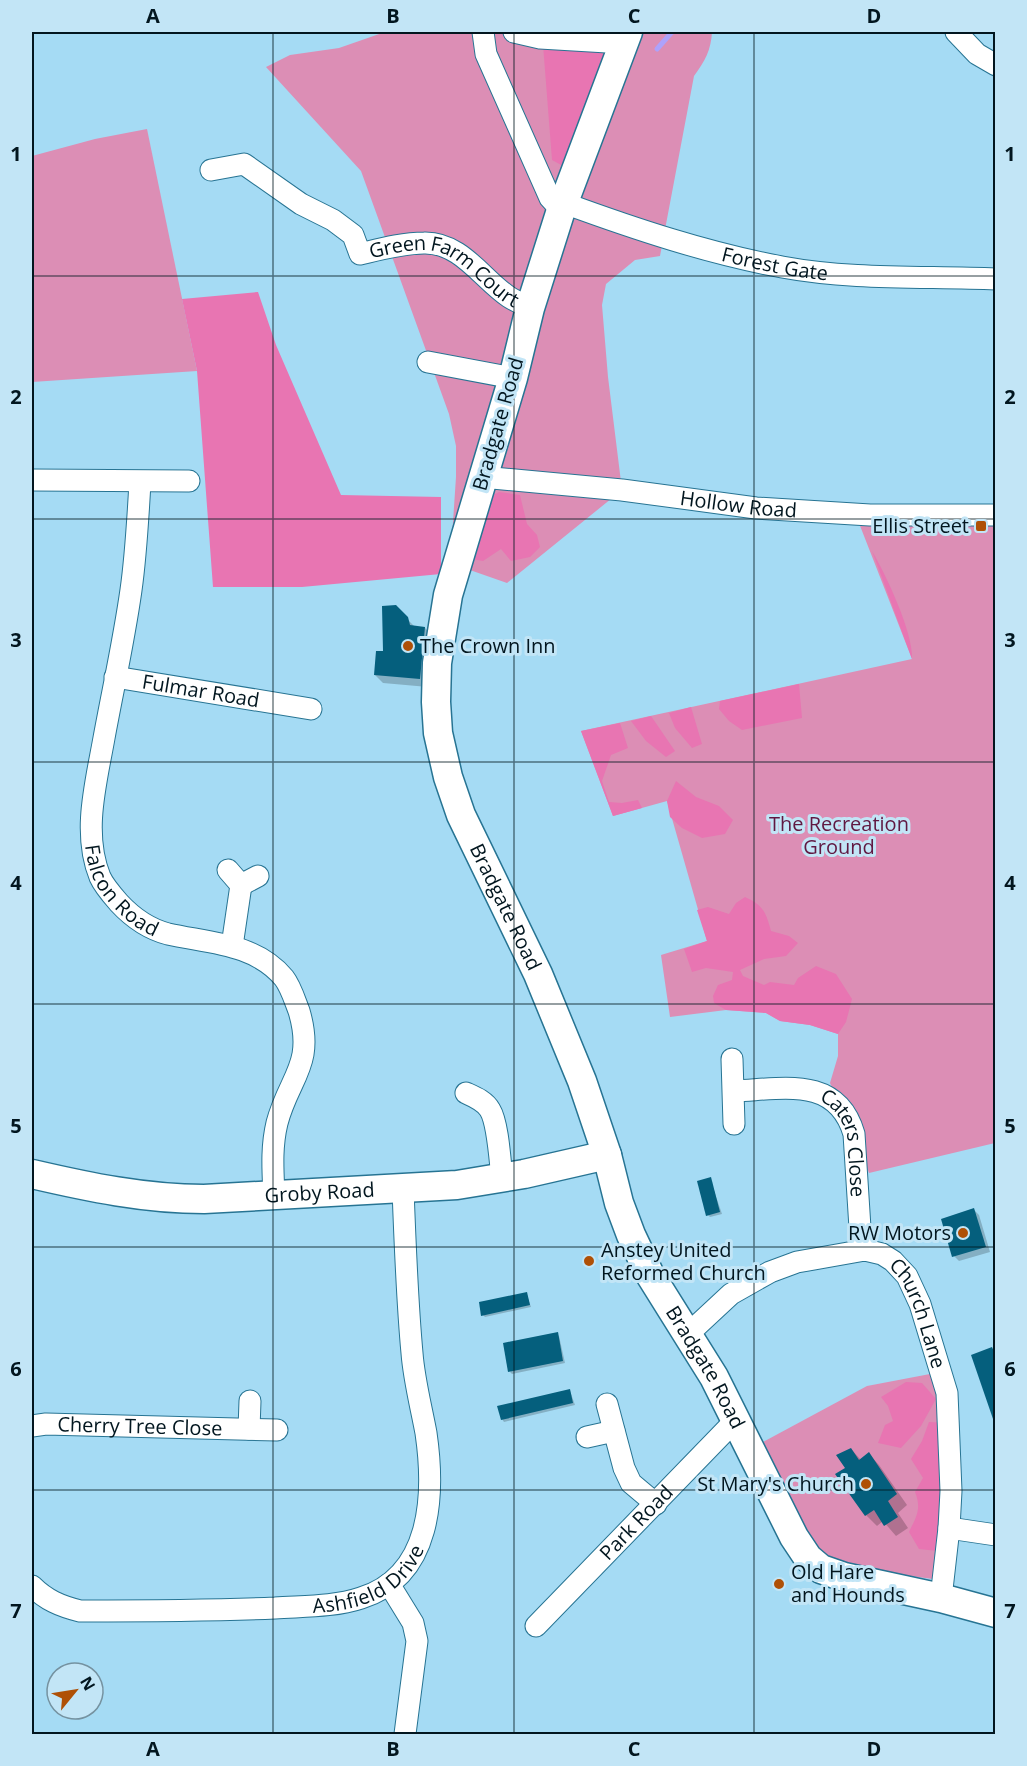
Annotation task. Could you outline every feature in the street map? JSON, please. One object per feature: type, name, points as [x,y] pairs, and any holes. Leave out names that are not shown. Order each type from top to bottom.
[{"type":"street","points":[[483,32],[486,54],[550,198],[562,206]]},
{"type":"street","points":[[514,32],[540,38],[626,37]]},
{"type":"street","points":[[956,32],[977,54],[996,65]]},
{"type":"street","name":"Bradgate Road","points":[[626,37],[562,206],[530,308],[513,378],[448,595],[437,663],[436,702],[438,732],[448,777],[461,815],[538,974],[582,1081],[631,1235],[649,1273],[714,1377],[794,1537],[808,1558],[821,1569],[844,1577],[941,1598],[996,1613]]},
{"type":"street","name":"Green Farm Court","points":[[211,170],[244,164],[301,204],[333,220],[353,235],[360,254],[426,243],[442,246],[475,266],[509,297],[530,308]]},
{"type":"street","name":"Forest Gate","points":[[562,206],[710,251],[784,267],[865,276],[996,279]]},
{"type":"street","points":[[428,362],[513,378]]},
{"type":"street","name":"Hollow Road","points":[[482,477],[629,491],[768,509],[870,515],[996,515]]},
{"type":"street","points":[[32,480],[189,481]]},
{"type":"street","name":"Falcon Road","points":[[140,482],[131,589],[91,811],[94,850],[100,877],[111,895],[144,924],[166,933],[232,946],[264,960],[285,979],[296,1001],[304,1029],[304,1054],[277,1123],[272,1154],[274,1196]]},
{"type":"street","name":"Fulmar Road","points":[[115,677],[289,694],[311,710]]},
{"type":"street","points":[[232,946],[242,877]]},
{"type":"street","points":[[732,1059],[735,1091],[734,1124]]},
{"type":"street","name":"Caters Close","points":[[735,1091],[804,1088],[830,1098],[842,1110],[850,1121],[854,1134],[860,1228],[865,1250]]},
{"type":"street","points":[[466,1093],[479,1100],[490,1110],[496,1131],[502,1178]]},
{"type":"street","name":"Groby Road","points":[[32,1174],[131,1194],[178,1199],[274,1196],[457,1185],[502,1178],[607,1155]]},
{"type":"street","name":"Ashfield Drive","points":[[32,1586],[44,1598],[80,1611],[229,1610],[339,1603],[374,1594],[404,1572],[415,1557],[423,1538],[430,1470],[412,1354],[403,1189]]},
{"type":"street","name":"Church Lane","points":[[688,1334],[732,1294],[770,1272],[797,1262],[865,1250],[882,1254],[893,1261],[907,1276],[927,1324],[947,1393],[951,1481],[949,1528],[941,1598]]},
{"type":"street","name":"Cherry Tree Close","points":[[249,1429],[250,1401]]},
{"type":"street","points":[[607,1404],[624,1468],[632,1483],[656,1504]]},
{"type":"street","name":"Park Road","points":[[536,1626],[728,1428],[738,1423]]},
{"type":"street","name":"Cherry Tree Close","points":[[32,1426],[46,1424],[277,1430]]},
{"type":"street","points":[[587,1437],[614,1431]]},
{"type":"street","points":[[949,1528],[996,1534]]},
{"type":"street","points":[[389,1584],[412,1623],[417,1641],[405,1734]]},
{"type":"green space","points":[[385,32],[712,32],[707,55],[694,76],[660,256],[635,260],[606,284],[602,305],[622,490],[507,583],[467,569],[450,567],[456,446],[449,414],[361,171],[266,67],[290,55],[339,48]]},
{"type":"green space","points":[[147,129],[197,371],[32,382],[32,156],[95,139]]},
{"type":"green space","name":"The Recreation Ground","points":[[857,518],[995,520],[995,1143],[869,1173],[850,1121],[842,1110],[830,1083],[838,1056],[838,1034],[810,1025],[780,1021],[766,1013],[726,1010],[670,1017],[661,955],[707,941],[667,801],[613,816],[581,731],[912,659]]},
{"type":"green space","points":[[930,1374],[947,1393],[951,1491],[933,1579],[864,1570],[823,1557],[805,1534],[763,1442],[867,1386]]},
{"type":"shaded area","points":[[542,32],[619,32],[563,166],[552,160]]},
{"type":"shaded area","points":[[258,292],[276,345],[341,495],[441,497],[441,574],[302,587],[213,587],[197,371],[182,299]]},
{"type":"shaded area","points":[[499,492],[520,495],[527,524],[537,535],[540,547],[530,557],[511,561],[501,549],[483,561],[472,559],[488,498]]},
{"type":"shaded area","points":[[872,551],[903,619],[912,659]]},
{"type":"shaded area","points":[[799,684],[802,718],[742,730],[729,721],[719,709],[720,701]]},
{"type":"shaded area","points":[[691,707],[702,744],[692,748],[675,728],[669,713]]},
{"type":"shaded area","points":[[651,716],[675,751],[666,757],[646,741],[631,721]]},
{"type":"shaded area","points":[[620,723],[628,748],[611,755],[602,781],[609,802],[622,803],[638,800],[642,808],[613,816],[581,731]]},
{"type":"shaded area","points":[[676,781],[696,797],[719,806],[733,820],[725,834],[702,838],[682,828],[670,817],[667,801]]},
{"type":"shaded area","points":[[745,897],[763,910],[771,931],[789,936],[798,943],[786,956],[764,959],[740,970],[743,976],[764,985],[770,982],[794,985],[798,978],[816,966],[836,974],[852,999],[846,1022],[838,1034],[810,1025],[780,1021],[766,1013],[726,1010],[714,1003],[713,996],[718,985],[732,980],[733,972],[706,968],[692,972],[684,949],[707,941],[697,910],[708,907],[729,914],[736,903]]},
{"type":"shaded area","points":[[906,1382],[922,1383],[936,1399],[921,1426],[901,1448],[878,1443],[885,1425],[893,1421],[888,1406],[881,1397]]},
{"type":"shaded area","points":[[929,1422],[948,1423],[938,1551],[919,1549],[909,1532],[918,1508],[915,1492],[923,1478],[911,1459],[922,1441]]},
{"type":"building","name":"The Crown Inn","points":[[396,605],[408,617],[410,625],[425,627],[420,679],[374,675],[376,651],[383,651],[382,606]]},
{"type":"building","points":[[711,1177],[720,1212],[706,1216],[697,1181]]},
{"type":"building","name":"RW Motors","points":[[974,1208],[986,1247],[952,1257],[941,1219]]},
{"type":"building","points":[[527,1292],[530,1305],[481,1316],[479,1302]]},
{"type":"building","points":[[558,1332],[563,1361],[508,1372],[503,1343]]},
{"type":"building","points":[[992,1347],[996,1356],[996,1419],[993,1419],[971,1355]]},
{"type":"building","points":[[570,1389],[573,1403],[501,1420],[497,1406]]},
{"type":"building","name":"St Mary's Church","points":[[851,1448],[859,1460],[869,1452],[897,1494],[888,1501],[898,1517],[884,1526],[874,1510],[865,1516],[835,1474],[845,1468],[836,1455]]},
{"type":"waterway","points":[[657,49],[672,32]]},
{"type":"place","name":"Ellis Street","points":[[981,526]]},
{"type":"place","name":"The Crown Inn","points":[[408,646]]},
{"type":"place","name":"RW Motors","points":[[963,1233]]},
{"type":"place","name":"Anstey United Reformed Church","points":[[589,1261]]},
{"type":"place","name":"St Mary's Church","points":[[866,1484]]},
{"type":"place","name":"Old Hare and Hounds","points":[[779,1584]]}]
